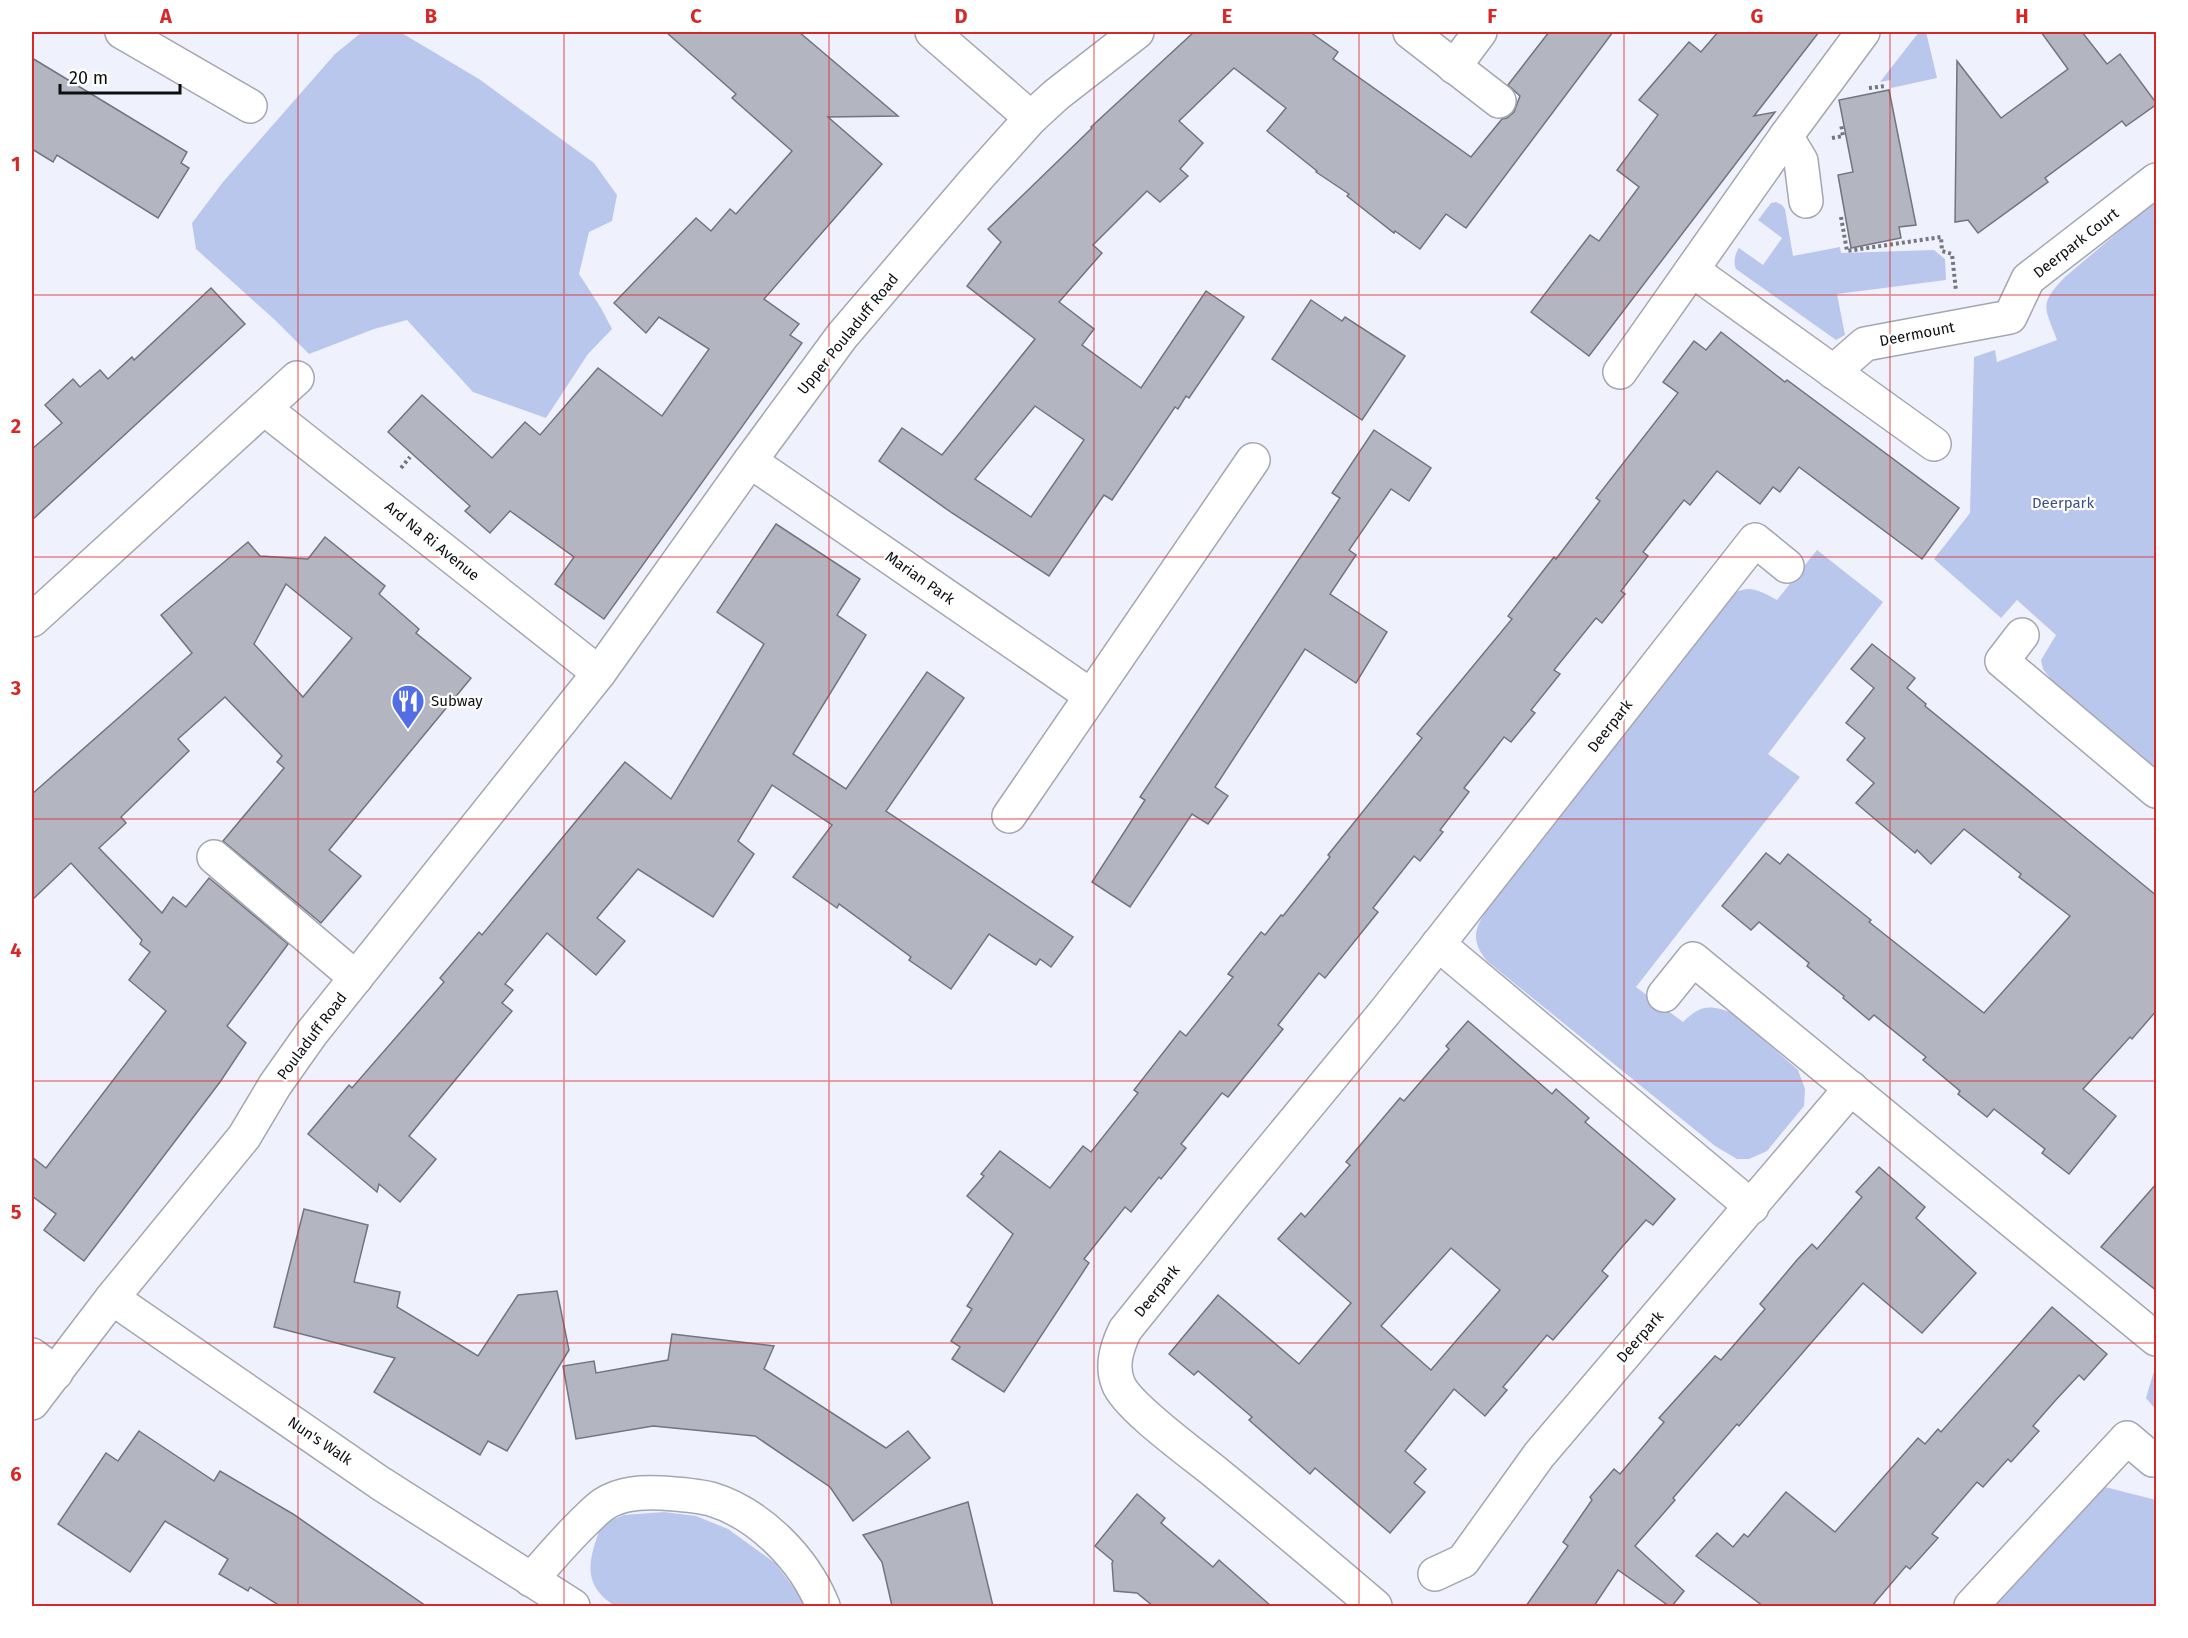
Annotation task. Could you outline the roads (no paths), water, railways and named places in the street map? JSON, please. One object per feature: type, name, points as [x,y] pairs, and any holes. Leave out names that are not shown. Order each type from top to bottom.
[{"type":"street","points":[[122,32],[250,106]]},
{"type":"street","points":[[932,32],[1031,118]]},
{"type":"street","name":"Upper Pouladuff Road","points":[[599,673],[842,336],[1031,118],[1056,95],[1137,32]]},
{"type":"street","points":[[1410,32],[1499,101]]},
{"type":"street","points":[[1454,67],[1480,32]]},
{"type":"street","points":[[1620,372],[1785,136],[1863,32]]},
{"type":"street","points":[[1785,136],[1801,161],[1806,201]]},
{"type":"street","name":"Deerpark Court","points":[[2010,317],[2028,279],[2157,180]]},
{"type":"street","points":[[1692,270],[1934,444]]},
{"type":"street","name":"Deermount","points":[[1833,372],[1865,344],[2010,317]]},
{"type":"street","points":[[32,620],[297,378]]},
{"type":"street","name":"Ard Na Ri Avenue","points":[[265,408],[599,673]]},
{"type":"street","points":[[1009,816],[1253,460]]},
{"type":"street","name":"Marian Park","points":[[750,461],[1090,695]]},
{"type":"street","name":"Deerpark","points":[[1375,1606],[1138,1408],[1118,1384],[1116,1352],[1125,1330],[1239,1188],[1380,1019],[1755,540],[1787,566]]},
{"type":"street","points":[[2022,635],[2002,661],[2157,791]]},
{"type":"street","name":"Pouladuff Road","points":[[32,1403],[44,1364],[112,1298],[244,1137],[275,1084],[296,1054],[599,673]]},
{"type":"street","points":[[214,857],[356,978]]},
{"type":"street","points":[[1438,944],[1752,1207]]},
{"type":"street","points":[[1664,995],[1693,959],[2157,1339]]},
{"type":"street","name":"Deerpark","points":[[1435,1574],[1463,1561],[1539,1455],[1851,1088]]},
{"type":"street","name":"Nun's Walk","points":[[112,1298],[380,1483],[573,1606]]},
{"type":"street","points":[[1971,1606],[2127,1438],[2153,1460]]},
{"type":"street","points":[[531,1580],[574,1531],[603,1504],[626,1494],[647,1492],[689,1494],[713,1500],[736,1510],[761,1526],[811,1580],[823,1606]]},
{"type":"place","name":"Subway","points":[[408,730]]}]
